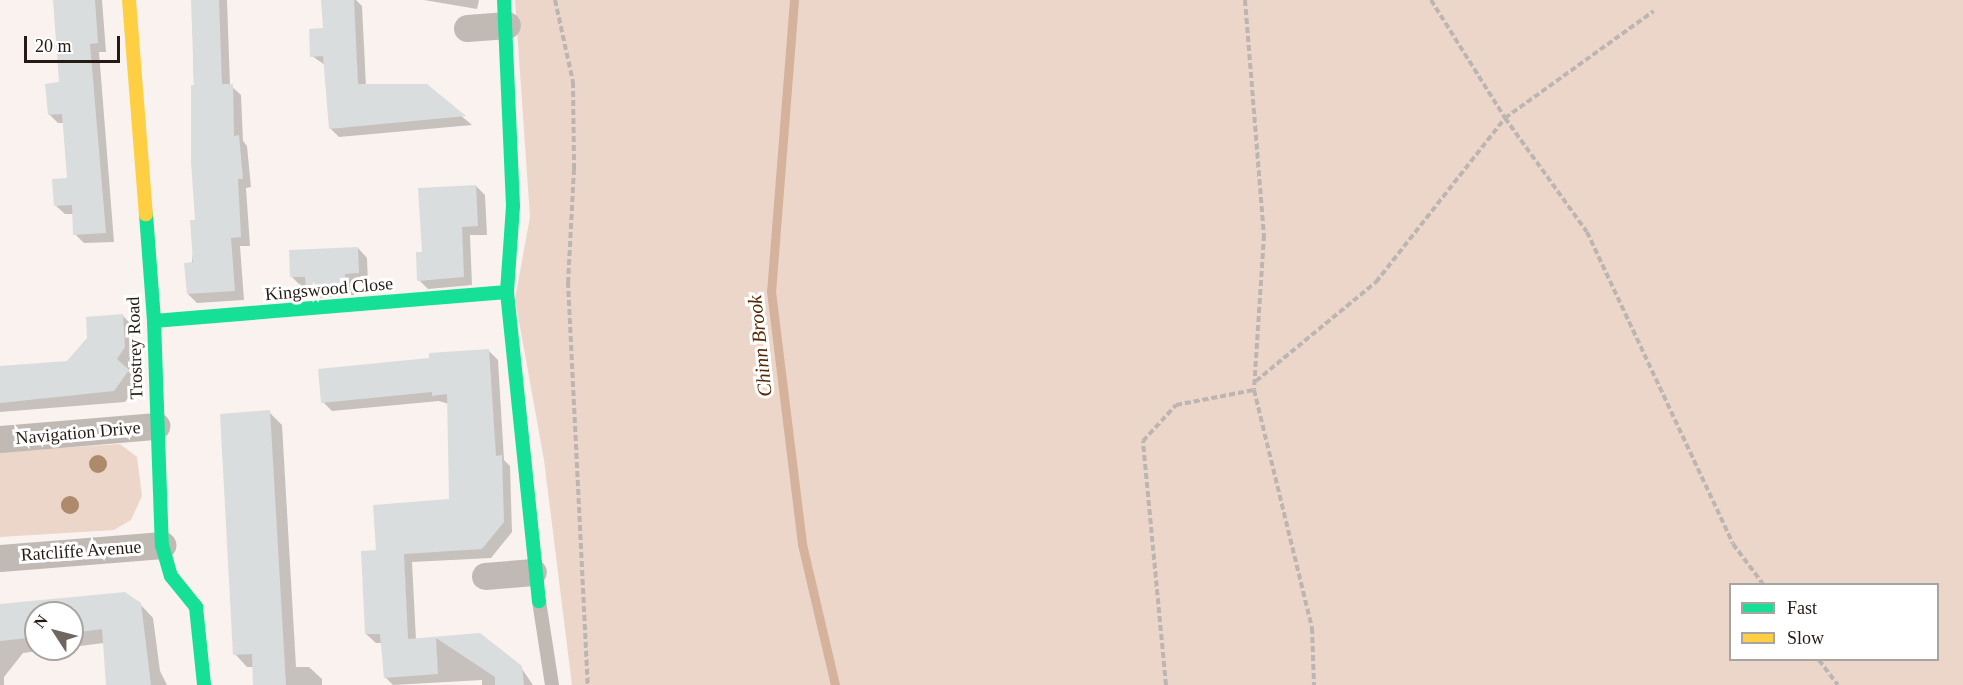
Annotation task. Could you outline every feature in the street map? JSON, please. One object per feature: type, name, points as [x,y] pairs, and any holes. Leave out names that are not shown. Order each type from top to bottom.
[{"type":"street","name":"Trostrey Road","points":[[129,0],[154,321],[162,545],[171,576],[196,607],[204,685]]},
{"type":"street","points":[[467,28],[506,12],[513,206],[507,292],[532,572],[539,601]]},
{"type":"street","name":"Kingswood Close","points":[[154,321],[507,292]]},
{"type":"street","name":"Navigation Drive","points":[[0,439],[156,426]]},
{"type":"street","name":"Ratcliffe Avenue","points":[[0,558],[162,545]]},
{"type":"street","points":[[485,576],[532,572]]},
{"type":"lane","points":[[539,601],[552,685]]},
{"type":"path","points":[[555,0],[573,82],[574,169],[568,282],[588,685]]},
{"type":"path","points":[[1245,0],[1264,235],[1254,390],[1312,628],[1314,685]]},
{"type":"path","points":[[1431,0],[1505,118],[1587,232],[1733,544],[1762,583]]},
{"type":"path","points":[[1255,381],[1376,282],[1505,118],[1654,11]]},
{"type":"path","points":[[1166,685],[1143,441],[1176,405],[1254,390]]},
{"type":"path","points":[[1820,661],[1838,685]]},
{"type":"shaded area","points":[[515,0],[1963,0],[1963,685],[572,685],[544,460],[515,299],[530,217]]},
{"type":"shaded area","points":[[120,444],[137,457],[142,496],[131,520],[114,530],[0,537],[0,452]]},
{"type":"building","points":[[53,0],[95,0],[98,43],[90,44],[106,233],[73,235],[72,205],[54,206],[52,179],[67,178],[62,114],[48,115],[45,84],[59,82]]},
{"type":"building","points":[[191,0],[219,0],[222,84],[233,84],[234,136],[239,135],[243,179],[238,179],[241,237],[231,238],[235,291],[187,294],[184,263],[193,262],[190,220],[195,220],[191,162],[191,85],[194,85]]},
{"type":"building","points":[[321,0],[354,0],[358,84],[427,84],[466,116],[329,129],[323,56],[310,57],[309,29],[323,28]]},
{"type":"building","points":[[476,185],[478,226],[462,227],[464,277],[417,281],[416,252],[422,252],[418,188]]},
{"type":"building","points":[[358,247],[359,273],[345,274],[346,286],[306,290],[305,277],[290,277],[289,250]]},
{"type":"building","points":[[123,314],[125,347],[117,359],[129,370],[114,391],[0,403],[0,366],[67,361],[87,338],[86,317]]},
{"type":"building","points":[[489,349],[496,456],[502,455],[504,522],[482,549],[404,554],[408,639],[480,633],[522,666],[524,685],[495,685],[495,677],[436,638],[438,674],[384,678],[380,634],[365,634],[361,551],[376,550],[373,505],[449,499],[447,394],[432,396],[432,392],[321,403],[318,369],[429,358],[429,353]]},
{"type":"building","points":[[270,410],[286,685],[253,685],[252,654],[233,655],[220,414]]},
{"type":"building","points":[[125,592],[141,603],[151,685],[106,685],[102,629],[84,631],[84,601],[31,601]]},
{"type":"building","points":[[24,602],[24,638],[0,641],[0,604]]},
{"type":"waterway","name":"Chinn Brook","points":[[794,0],[771,291],[802,544],[835,685]]},
{"type":"traffic: fast","points":[[504,0],[513,206],[507,292]]},
{"type":"traffic: fast","points":[[146,214],[154,321],[162,545],[171,576],[196,607],[204,685]]},
{"type":"traffic: fast","points":[[154,321],[507,292],[539,601]]},
{"type":"traffic: slow","points":[[129,0],[146,214]]}]
